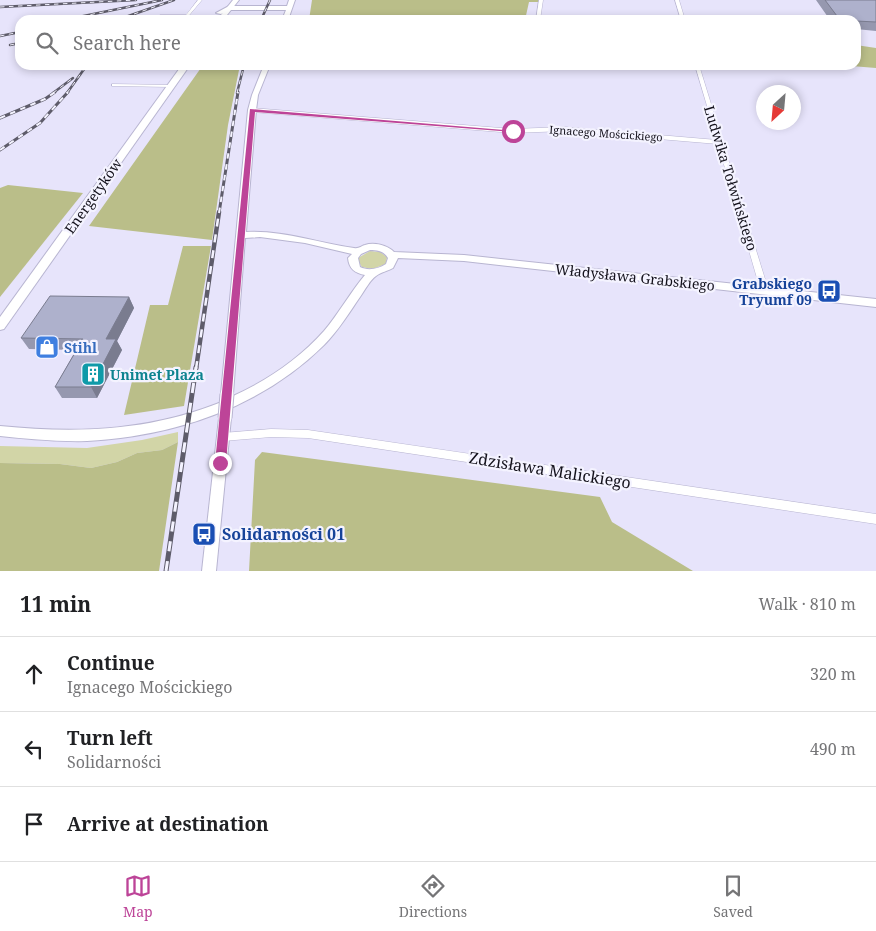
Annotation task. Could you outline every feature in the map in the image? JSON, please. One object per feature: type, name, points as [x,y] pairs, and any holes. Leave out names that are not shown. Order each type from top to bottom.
[{"type":"main road","points":[[221,15],[229,4],[236,0]]},
{"type":"main road","name":"Energetyków","points":[[0,326],[182,70]]},
{"type":"street","points":[[188,15],[200,0]]},
{"type":"street","points":[[287,15],[292,0]]},
{"type":"street","points":[[539,15],[541,0]]},
{"type":"street","points":[[677,0],[682,15]]},
{"type":"street","points":[[229,4],[290,8]]},
{"type":"street","points":[[209,571],[242,238],[252,110],[255,95],[265,70]]},
{"type":"street","name":"Ludwika Tołwińskiego","points":[[698,70],[766,292]]},
{"type":"street","points":[[114,85],[171,86]]},
{"type":"street","name":"Ignacego Mościckiego","points":[[252,110],[513,131],[564,129],[720,142]]},
{"type":"street","points":[[242,238],[283,238],[328,245],[356,255]]},
{"type":"street","points":[[368,248],[380,248],[392,258],[386,270],[373,273],[362,272],[354,266],[356,255],[368,248]]},
{"type":"street","name":"Władysława Grabskiego","points":[[392,258],[464,258],[876,303]]},
{"type":"street","points":[[352,299],[362,272]]},
{"type":"street","points":[[0,436],[114,435],[174,424],[214,410],[268,383],[303,358],[332,330],[352,299],[373,273]]},
{"type":"street","points":[[0,431],[29,435]]},
{"type":"street","name":"Zdzisława Malickiego","points":[[223,437],[271,433],[308,434],[876,519]]},
{"type":"green space","points":[[312,0],[541,0],[541,2],[529,2],[526,15],[310,15]]},
{"type":"green space","points":[[861,46],[876,48],[876,68],[861,67]]},
{"type":"green space","points":[[199,70],[239,70],[228,125],[212,240],[89,226]]},
{"type":"green space","points":[[8,185],[83,193],[0,297],[0,188]]},
{"type":"green space","points":[[183,246],[211,246],[184,406],[124,415],[150,305],[168,305]]},
{"type":"green space","points":[[370,251],[380,252],[387,257],[386,264],[372,269],[362,267],[358,258]]},
{"type":"green space","points":[[178,432],[178,442],[162,450],[137,453],[117,462],[91,468],[60,464],[0,463],[0,446],[87,448],[142,440]]},
{"type":"green space","points":[[178,442],[159,571],[0,571],[0,463],[60,464],[91,468],[117,462],[137,453],[162,450]]},
{"type":"green space","points":[[262,452],[600,497],[612,522],[693,571],[249,571],[255,460]]},
{"type":"building","points":[[825,0],[876,0],[876,22],[861,21],[861,15],[836,15]]},
{"type":"building","name":"Unimet Plaza","points":[[50,296],[129,297],[106,339],[116,339],[91,387],[55,387],[83,339],[21,338]]},
{"type":"railway","points":[[0,7],[136,0]]},
{"type":"railway","points":[[88,15],[162,0]]},
{"type":"railway","points":[[131,15],[174,0]]},
{"type":"railway","points":[[263,15],[270,0]]},
{"type":"railway","points":[[0,36],[15,33]]},
{"type":"railway","points":[[10,45],[15,44]]},
{"type":"railway","points":[[67,93],[83,70]]},
{"type":"railway","points":[[237,93],[243,70]]},
{"type":"railway","points":[[53,93],[73,78]]},
{"type":"railway","points":[[0,118],[45,99],[55,92]]},
{"type":"railway","points":[[0,150],[40,123],[68,92]]},
{"type":"railway","points":[[219,213],[238,92]]},
{"type":"railway","points":[[196,369],[219,212]]},
{"type":"railway","points":[[166,571],[196,367]]},
{"type":"place","name":"Grabskiego Tryumf 09","points":[[829,291]]},
{"type":"place","name":"Stihl","points":[[47,347]]},
{"type":"place","name":"Unimet Plaza","points":[[93,374]]},
{"type":"place","name":"Solidarności 01","points":[[204,534]]},
{"type":"route","points":[[220,463],[244,225],[252,110],[513,131]]}]
